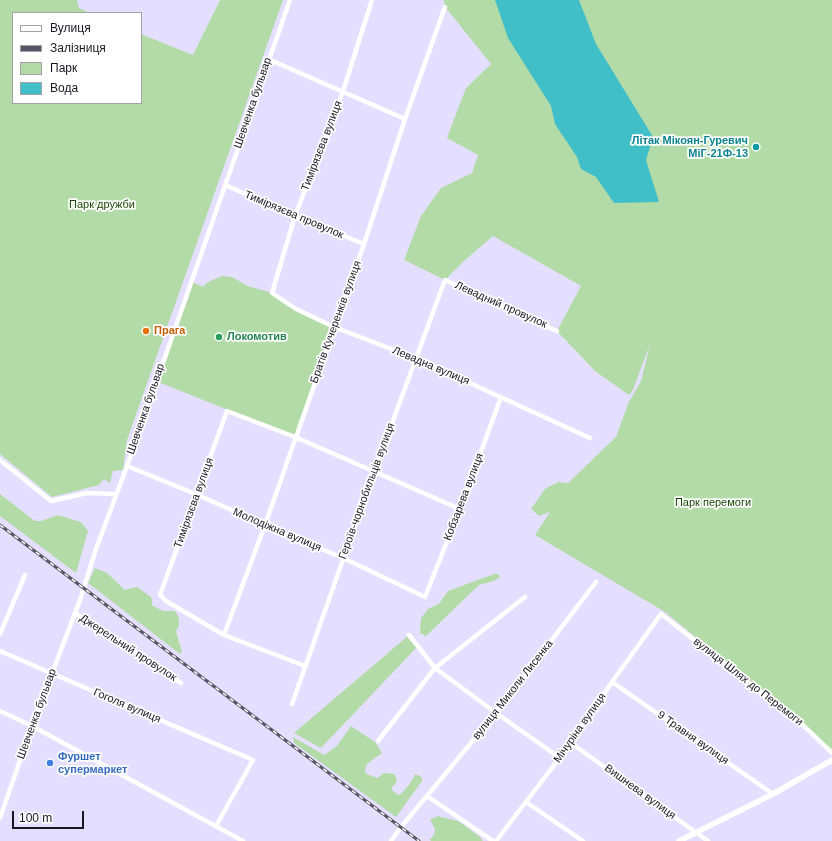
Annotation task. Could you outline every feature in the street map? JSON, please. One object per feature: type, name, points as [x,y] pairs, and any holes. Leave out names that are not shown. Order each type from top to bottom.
[{"type":"street","name":"Шевченка бульвар","points":[[0,818],[51,674],[80,600],[96,549],[127,466],[268,59],[290,0]]},
{"type":"street","name":"Тимірязєва вулиця","points":[[272,293],[295,216],[343,92],[372,0]]},
{"type":"street","name":"Братів Кучеренків вулиця","points":[[224,635],[265,525],[364,244],[405,119],[445,7]]},
{"type":"street","points":[[268,59],[405,119]]},
{"type":"street","name":"Тимірязєва провулок","points":[[225,185],[364,244]]},
{"type":"street","name":"Левадний провулок","points":[[445,280],[557,331]]},
{"type":"street","name":"Героїв-чорнобильців вулиця","points":[[292,704],[415,358],[445,280]]},
{"type":"street","name":"Левадна вулиця","points":[[272,293],[296,308],[334,327],[415,358],[590,438]]},
{"type":"street","name":"Кобзарева вулиця","points":[[425,597],[460,509],[501,397]]},
{"type":"street","name":"Тимірязєва вулиця","points":[[224,635],[166,601],[160,595],[198,495],[227,411],[295,437]]},
{"type":"street","points":[[295,437],[460,509]]},
{"type":"street","points":[[0,460],[51,501],[87,493],[116,494]]},
{"type":"street","name":"Молодіжна вулиця","points":[[127,466],[343,558],[425,597]]},
{"type":"street","points":[[0,634],[25,575]]},
{"type":"street","name":"вулиця Миколи Лисенка","points":[[391,841],[496,714],[596,582]]},
{"type":"street","points":[[378,741],[435,668],[525,597]]},
{"type":"street","name":"Джерельний провулок","points":[[75,613],[181,683]]},
{"type":"street","name":"Мічуріна вулиця","points":[[495,841],[571,743],[612,682],[661,614]]},
{"type":"street","name":"вулиця Шлях до Перемоги","points":[[661,614],[804,726],[832,753]]},
{"type":"street","points":[[224,635],[305,666]]},
{"type":"street","points":[[409,635],[435,668],[496,714],[560,758]]},
{"type":"street","name":"Гоголя вулиця","points":[[0,651],[253,760],[216,826]]},
{"type":"street","name":"9 Травня вулиця","points":[[612,682],[773,794]]},
{"type":"street","points":[[0,711],[32,726],[243,841]]},
{"type":"street","name":"Вишнева вулиця","points":[[571,743],[708,841]]},
{"type":"street","points":[[679,841],[773,794],[832,760]]},
{"type":"street","points":[[427,796],[495,841]]},
{"type":"street","points":[[526,802],[583,841]]},
{"type":"green space","name":"Парк дружби","points":[[0,0],[77,0],[79,8],[88,12],[12,12],[12,104],[142,104],[142,34],[193,55],[220,0],[283,0],[127,440],[123,470],[113,471],[110,483],[104,479],[99,485],[52,497],[0,454]]},
{"type":"green space","name":"Парк перемоги","points":[[444,0],[832,0],[832,753],[804,726],[665,612],[535,535],[550,512],[539,516],[531,509],[545,489],[558,482],[568,483],[616,437],[628,404],[641,381],[650,344],[633,390],[629,395],[595,371],[557,331],[581,286],[493,236],[465,260],[445,280],[404,260],[421,216],[441,188],[472,173],[478,155],[447,138],[466,88],[491,64],[445,7]]},
{"type":"green space","points":[[222,276],[232,277],[248,286],[272,293],[296,309],[334,327],[295,437],[156,381],[191,282],[204,287],[205,284]]},
{"type":"green space","points":[[0,494],[35,521],[41,521],[58,515],[81,522],[88,531],[76,573],[0,516]]},
{"type":"green space","points":[[95,568],[107,573],[125,590],[137,587],[151,597],[152,605],[155,607],[163,611],[175,611],[179,619],[179,626],[176,631],[182,652],[180,654],[88,583]]},
{"type":"green space","points":[[494,574],[498,574],[500,577],[494,581],[479,585],[426,636],[420,633],[421,618],[428,609],[439,604],[448,591]]},
{"type":"green space","points":[[409,635],[418,646],[321,748],[294,733]]},
{"type":"green space","points":[[351,726],[375,742],[382,753],[367,764],[365,772],[367,774],[377,778],[384,773],[394,774],[397,779],[391,789],[398,795],[401,794],[407,787],[415,774],[422,777],[422,781],[396,817],[294,743],[293,737],[324,755],[337,746]]},
{"type":"green space","points":[[438,816],[458,821],[479,836],[483,841],[431,841],[430,839],[434,835],[435,829],[430,820]]},
{"type":"water","points":[[495,0],[579,0],[596,44],[653,137],[646,160],[659,202],[614,203],[596,177],[581,169],[577,157],[555,124],[551,106],[508,38]]},
{"type":"railway","points":[[0,525],[419,841]]},
{"type":"place","name":"Літак Мікоян-Гуревич МiГ-21Ф-13","points":[[756,147]]},
{"type":"place","name":"Прага","points":[[146,331]]},
{"type":"place","name":"Локомотив","points":[[219,337]]},
{"type":"place","name":"Фуршет супермаркет","points":[[50,763]]}]
